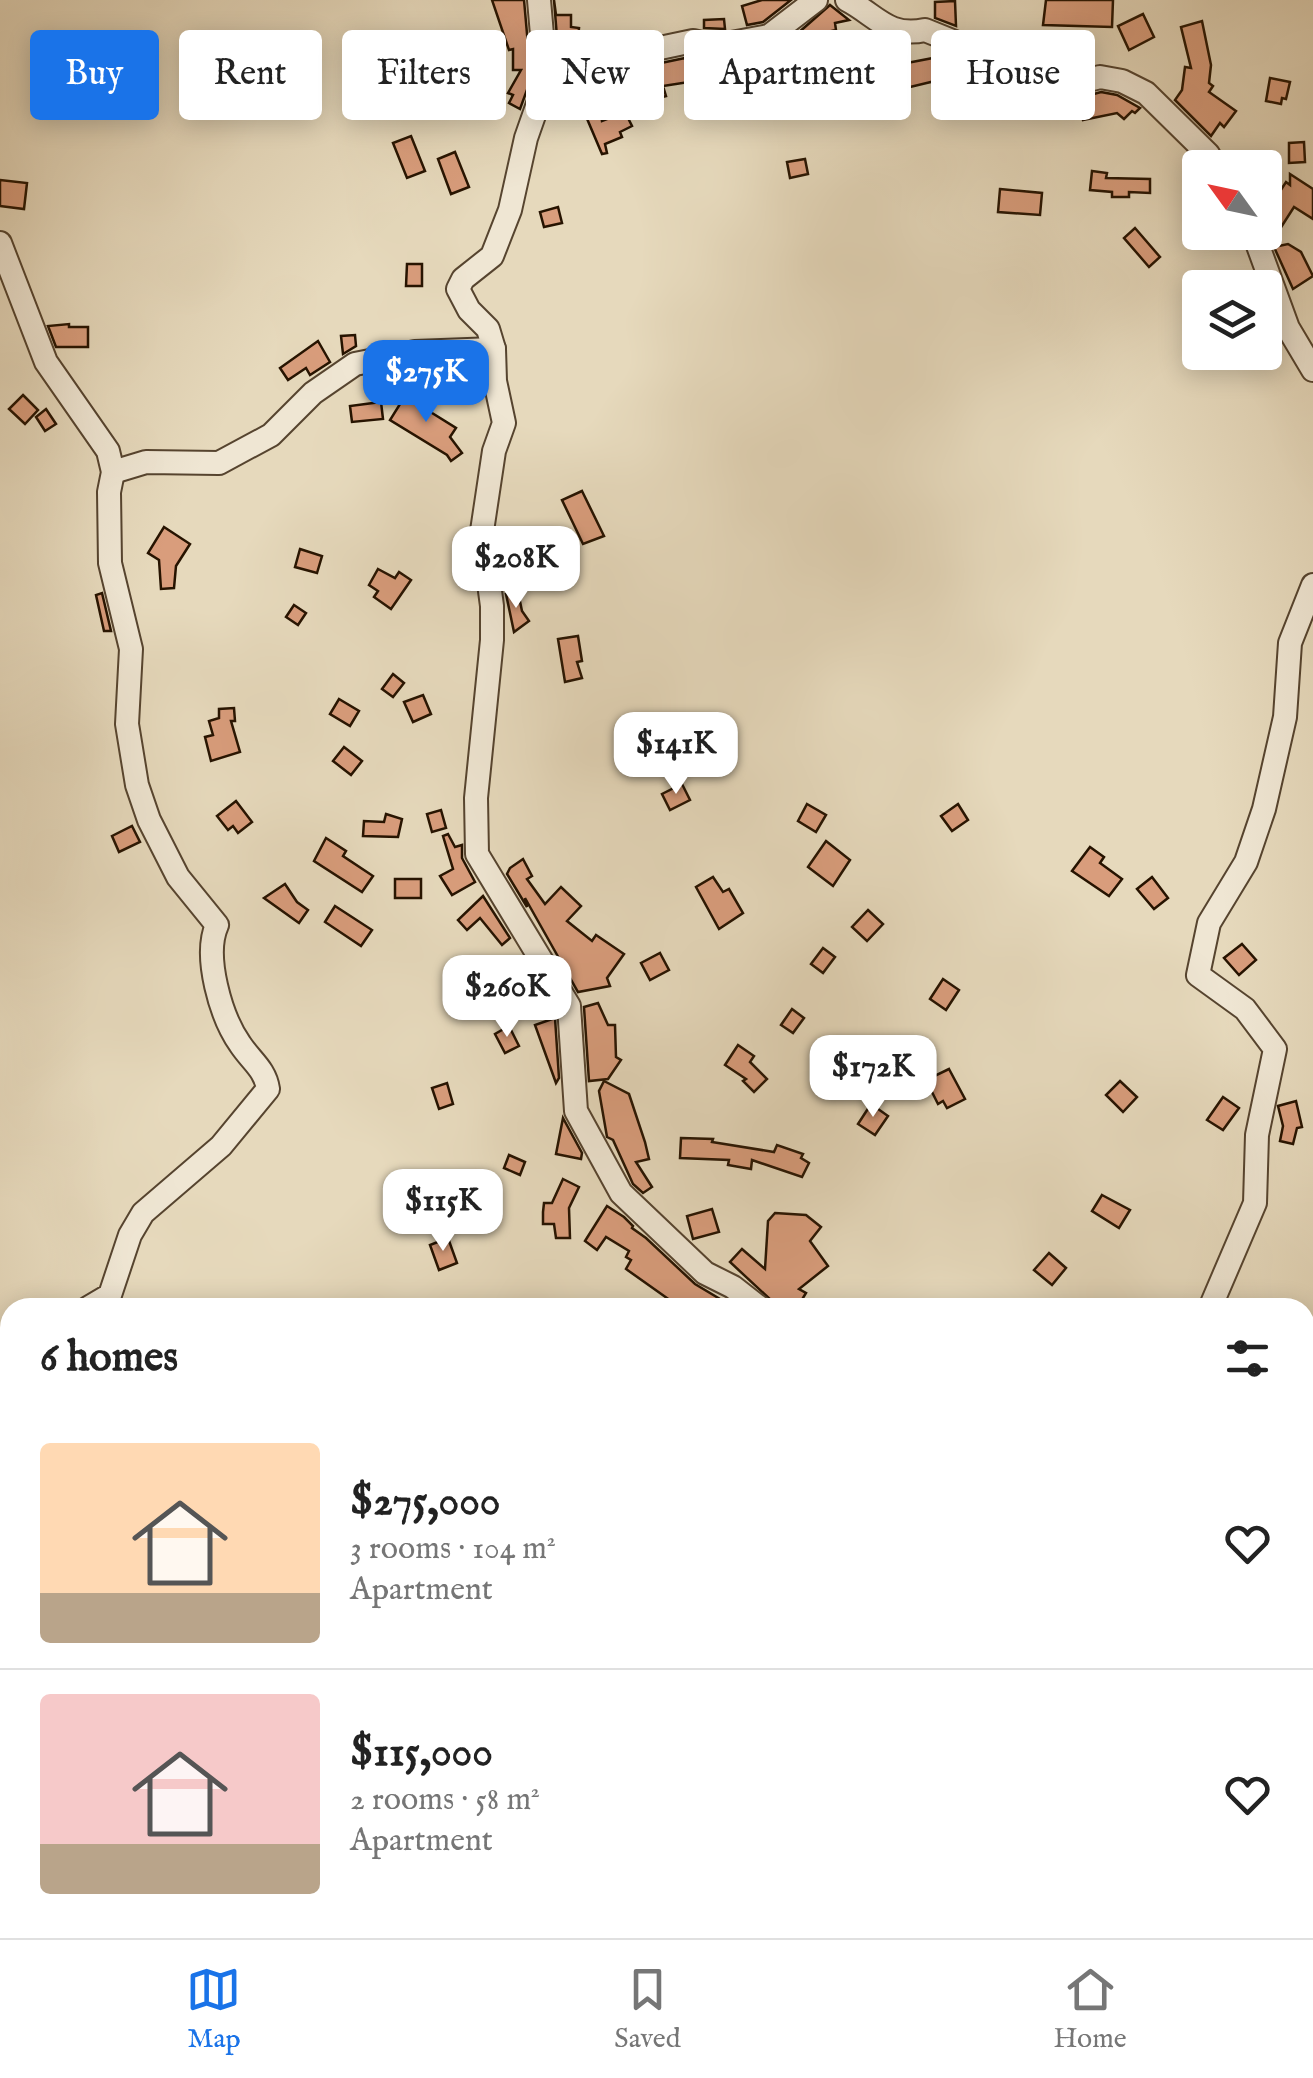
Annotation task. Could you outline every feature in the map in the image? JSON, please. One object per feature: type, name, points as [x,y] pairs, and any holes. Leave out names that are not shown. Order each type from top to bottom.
[{"type":"street","points":[[538,0],[541,30]]},
{"type":"street","points":[[664,47],[693,41],[715,46],[768,36],[816,0]]},
{"type":"street","points":[[847,0],[868,16],[905,34],[925,30],[1050,80],[1073,84],[1100,77],[1122,82],[1146,93],[1204,150]]},
{"type":"street","points":[[534,120],[497,248],[484,264],[463,278],[458,289],[469,310],[488,329],[504,424],[494,451],[482,532],[492,606],[492,640],[476,798],[477,854],[569,1006],[576,1111],[622,1193],[705,1273],[747,1298]]},
{"type":"street","points":[[0,243],[46,362],[108,451],[113,472],[110,562],[131,649],[127,724],[137,784],[149,820],[178,878],[218,925],[212,937],[212,955],[226,1023],[266,1075],[268,1089],[220,1146],[143,1213],[130,1235],[106,1298]]},
{"type":"street","points":[[1260,250],[1288,328],[1313,370]]},
{"type":"street","points":[[113,472],[146,462],[218,462],[272,435],[313,392],[355,364],[415,352],[494,349]]},
{"type":"street","points":[[1214,1298],[1256,1203],[1258,1135],[1275,1048],[1245,1009],[1198,975],[1209,923],[1246,862],[1264,809],[1285,717],[1290,643],[1313,585]]},
{"type":"building","points":[[492,0],[524,0],[526,93],[520,109],[509,103],[513,95],[508,93],[521,70],[513,70],[513,49],[509,50],[506,30],[502,30]]},
{"type":"building","points":[[554,0],[556,15],[571,15],[571,27],[579,28],[556,30]]},
{"type":"building","points":[[762,0],[791,0],[763,22],[747,25],[742,6]]},
{"type":"building","points":[[1046,0],[1113,0],[1112,27],[1043,25]]},
{"type":"building","points":[[955,1],[956,26],[935,18],[935,2]]},
{"type":"building","points":[[830,5],[849,20],[835,23],[836,30],[802,30]]},
{"type":"building","points":[[1143,14],[1154,37],[1129,50],[1118,26]]},
{"type":"building","points":[[724,19],[725,29],[704,28],[704,20]]},
{"type":"building","points":[[1202,21],[1211,65],[1209,83],[1213,86],[1209,92],[1236,111],[1211,136],[1175,100],[1182,90],[1185,67],[1191,68],[1181,27]]},
{"type":"building","points":[[684,58],[684,83],[664,86],[664,62]]},
{"type":"building","points":[[931,58],[931,82],[911,87],[911,62]]},
{"type":"building","points":[[1270,78],[1290,82],[1281,104],[1266,101]]},
{"type":"building","points":[[1095,94],[1117,95],[1140,108],[1124,119],[1117,113],[1095,118]]},
{"type":"building","points":[[588,120],[629,120],[632,126],[620,132],[622,137],[605,144],[607,153],[602,154]]},
{"type":"building","points":[[411,136],[425,171],[407,178],[393,143]]},
{"type":"building","points":[[1304,142],[1305,162],[1289,163],[1289,143]]},
{"type":"building","points":[[455,152],[469,187],[451,194],[438,159]]},
{"type":"building","points":[[805,159],[808,174],[790,178],[787,162]]},
{"type":"building","points":[[1092,171],[1107,173],[1106,178],[1150,179],[1150,193],[1129,192],[1129,197],[1112,197],[1112,192],[1090,190]]},
{"type":"building","points":[[1290,174],[1313,189],[1313,219],[1294,207],[1282,226],[1282,188],[1286,182],[1290,185]]},
{"type":"building","points":[[0,180],[27,183],[24,209],[0,206]]},
{"type":"building","points":[[1000,189],[1042,193],[1040,215],[998,212]]},
{"type":"building","points":[[558,207],[562,223],[544,227],[540,212]]},
{"type":"building","points":[[1135,228],[1160,257],[1149,267],[1124,238]]},
{"type":"building","points":[[1288,244],[1301,252],[1313,276],[1293,289],[1275,250],[1282,250],[1282,245]]},
{"type":"building","points":[[407,264],[422,264],[422,286],[406,286]]},
{"type":"building","points":[[48,326],[88,327],[88,347],[56,347]]},
{"type":"building","points":[[355,335],[356,346],[343,354],[341,336]]},
{"type":"building","points":[[318,341],[330,362],[310,375],[306,368],[288,380],[280,368]]},
{"type":"building","points":[[410,388],[422,395],[416,403],[456,428],[450,437],[462,453],[451,461],[390,420]]},
{"type":"building","points":[[23,395],[38,410],[25,424],[9,409]]},
{"type":"building","points":[[381,402],[383,419],[352,422],[350,406]]},
{"type":"building","points":[[46,409],[56,424],[45,431],[36,417]]},
{"type":"building","points":[[582,491],[604,536],[583,544],[562,500]]},
{"type":"building","points":[[164,527],[190,544],[176,566],[174,588],[161,589],[159,560],[148,553]]},
{"type":"building","points":[[300,549],[322,556],[317,573],[295,567]]},
{"type":"building","points":[[378,569],[395,578],[399,572],[411,580],[391,609],[374,597],[378,591],[369,585]]},
{"type":"building","points":[[518,592],[529,621],[514,632],[506,594]]},
{"type":"building","points":[[102,593],[111,631],[104,631],[96,595]]},
{"type":"building","points":[[294,605],[306,613],[298,625],[286,617]]},
{"type":"building","points":[[578,636],[582,661],[577,662],[582,678],[565,682],[558,639]]},
{"type":"building","points":[[393,674],[404,683],[393,697],[382,689]]},
{"type":"building","points":[[423,695],[431,714],[413,722],[404,702]]},
{"type":"building","points":[[339,699],[359,711],[350,726],[330,714]]},
{"type":"building","points":[[234,708],[235,721],[231,721],[240,752],[211,761],[205,737],[213,735],[209,721],[219,718],[219,709]]},
{"type":"building","points":[[344,747],[362,761],[351,775],[333,761]]},
{"type":"building","points":[[682,784],[690,800],[670,810],[662,794]]},
{"type":"building","points":[[236,801],[252,822],[238,833],[233,826],[228,830],[217,816]]},
{"type":"building","points":[[807,804],[826,815],[816,832],[798,821]]},
{"type":"building","points":[[958,804],[968,820],[952,831],[941,816]]},
{"type":"building","points":[[441,810],[446,828],[432,832],[427,814]]},
{"type":"building","points":[[386,814],[402,819],[398,837],[363,836],[364,821],[384,822]]},
{"type":"building","points":[[132,826],[140,842],[119,852],[112,836]]},
{"type":"building","points":[[448,834],[455,847],[462,845],[462,858],[475,882],[452,895],[440,876],[453,869],[443,836]]},
{"type":"building","points":[[326,838],[346,851],[343,856],[373,876],[362,892],[314,861]]},
{"type":"building","points":[[826,841],[850,860],[833,886],[808,867]]},
{"type":"building","points":[[1090,847],[1104,857],[1100,863],[1122,879],[1109,896],[1072,871]]},
{"type":"building","points":[[523,859],[532,876],[527,879],[545,904],[561,887],[581,906],[567,921],[592,941],[596,935],[624,954],[607,978],[610,986],[578,992],[525,898],[527,907],[507,874]]},
{"type":"building","points":[[713,877],[723,892],[729,889],[743,913],[719,929],[696,887]]},
{"type":"building","points":[[1152,877],[1168,898],[1154,909],[1137,889]]},
{"type":"building","points":[[395,879],[421,879],[421,898],[395,898]]},
{"type":"building","points":[[285,884],[308,910],[299,923],[264,898]]},
{"type":"building","points":[[483,896],[510,938],[502,945],[480,918],[467,930],[458,920]]},
{"type":"building","points":[[335,906],[372,930],[361,946],[325,922]]},
{"type":"building","points":[[868,910],[883,924],[867,941],[852,927]]},
{"type":"building","points":[[1242,944],[1256,960],[1239,975],[1224,958]]},
{"type":"building","points":[[823,948],[835,957],[823,973],[811,964]]},
{"type":"building","points":[[660,953],[669,970],[650,980],[641,963]]},
{"type":"building","points":[[534,977],[544,999],[495,1005],[493,983]]},
{"type":"building","points":[[943,979],[959,990],[946,1010],[930,999]]},
{"type":"building","points":[[598,1003],[608,1025],[615,1025],[616,1057],[621,1060],[608,1079],[589,1081],[584,1007]]},
{"type":"building","points":[[792,1009],[804,1018],[793,1033],[781,1025]]},
{"type":"building","points":[[555,1018],[559,1078],[556,1083],[535,1025]]},
{"type":"building","points":[[509,1026],[519,1046],[505,1053],[495,1034]]},
{"type":"building","points":[[738,1045],[754,1056],[750,1062],[767,1079],[754,1092],[743,1081],[746,1079],[725,1065]]},
{"type":"building","points":[[949,1069],[965,1099],[947,1108],[943,1101],[938,1104],[926,1080]]},
{"type":"building","points":[[604,1081],[629,1094],[649,1159],[636,1162],[652,1187],[643,1193],[633,1184],[613,1140],[607,1137],[599,1091]]},
{"type":"building","points":[[1120,1081],[1137,1097],[1123,1112],[1106,1095]]},
{"type":"building","points":[[447,1083],[453,1104],[439,1109],[432,1088]]},
{"type":"building","points":[[1223,1097],[1239,1108],[1223,1130],[1207,1120]]},
{"type":"building","points":[[1296,1101],[1302,1127],[1297,1128],[1293,1144],[1280,1141],[1283,1126],[1278,1106]]},
{"type":"building","points":[[871,1104],[888,1116],[875,1135],[858,1124]]},
{"type":"building","points":[[563,1118],[582,1153],[581,1159],[556,1154]]},
{"type":"building","points":[[681,1138],[713,1139],[712,1142],[774,1152],[777,1145],[803,1154],[801,1158],[809,1163],[802,1177],[752,1160],[751,1169],[728,1165],[729,1160],[680,1158]]},
{"type":"building","points":[[509,1155],[525,1162],[520,1175],[504,1168]]},
{"type":"building","points":[[563,1179],[579,1187],[569,1208],[570,1238],[556,1238],[554,1224],[543,1224],[544,1203],[552,1203]]},
{"type":"building","points":[[1102,1195],[1130,1210],[1119,1228],[1092,1211]]},
{"type":"building","points":[[607,1206],[624,1217],[695,1284],[718,1298],[667,1298],[626,1269],[631,1260],[626,1257],[629,1251],[606,1237],[597,1250],[585,1241]]},
{"type":"building","points":[[712,1209],[719,1232],[693,1239],[687,1216]]},
{"type":"building","points":[[775,1213],[806,1215],[821,1227],[810,1241],[828,1266],[799,1289],[806,1293],[803,1298],[769,1298],[730,1262],[742,1249],[765,1269],[768,1221]]},
{"type":"building","points":[[448,1238],[457,1263],[439,1270],[430,1245]]},
{"type":"building","points":[[1049,1253],[1066,1268],[1052,1285],[1034,1270]]}]
